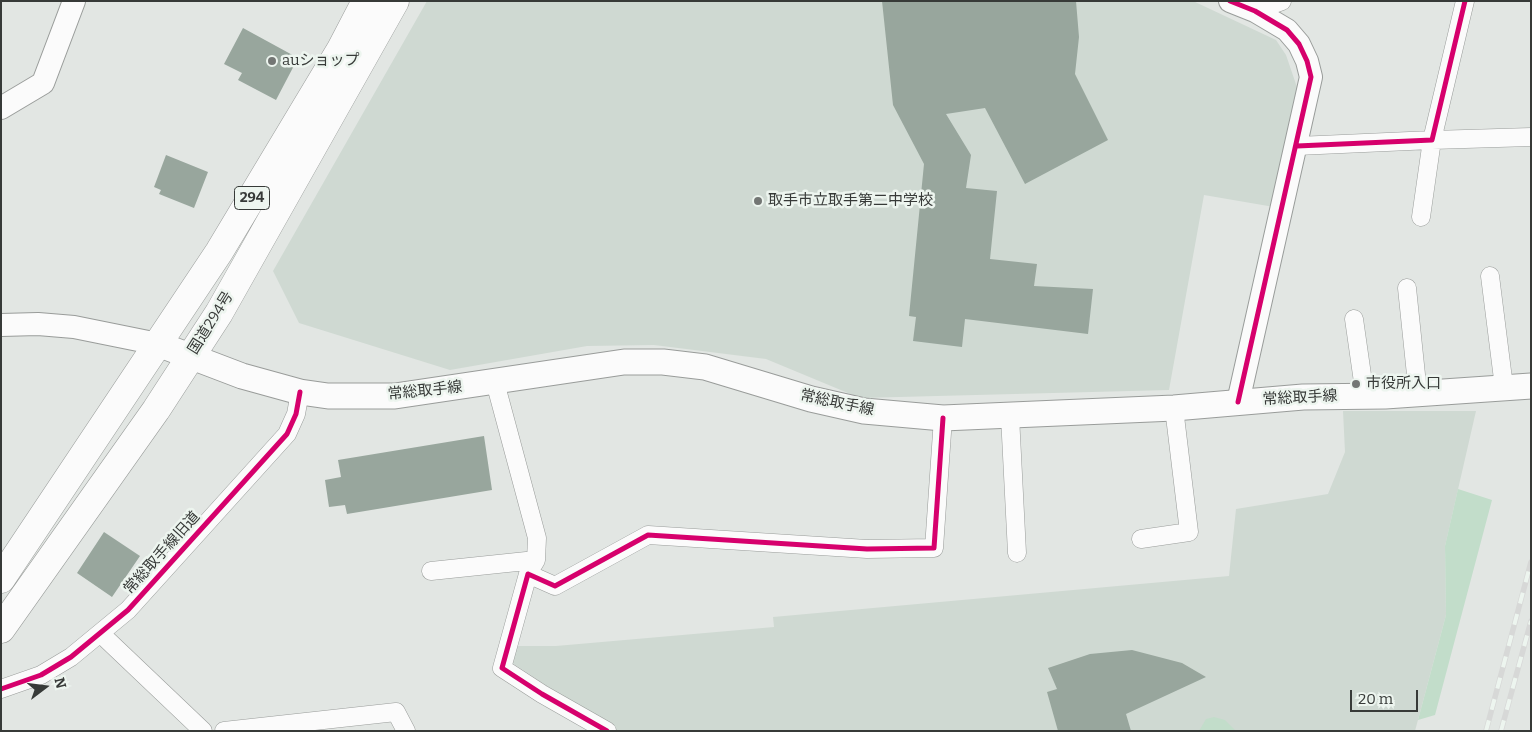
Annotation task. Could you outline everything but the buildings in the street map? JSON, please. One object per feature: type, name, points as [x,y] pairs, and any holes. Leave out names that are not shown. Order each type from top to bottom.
[{"type":"highway","name":"294","points":[[1,579],[224,244],[341,48],[366,1]]},
{"type":"highway","name":"国道294号","points":[[1,629],[156,410],[191,356],[226,300],[395,1]]},
{"type":"main road","name":"常総取手線","points":[[158,344],[242,376],[300,392],[352,397],[395,396],[624,362],[663,362],[705,367],[811,399],[864,411],[943,418],[1174,408],[1303,397],[1418,394],[1531,386]]},
{"type":"street","points":[[1,108],[43,83],[74,1]]},
{"type":"street","points":[[1230,1],[1255,11],[1287,30],[1298,44],[1307,61],[1311,77],[1238,402]]},
{"type":"street","points":[[1255,11],[1282,1]]},
{"type":"street","points":[[1421,217],[1432,140],[1465,1]]},
{"type":"street","points":[[1297,146],[1531,137]]},
{"type":"street","points":[[1490,276],[1504,387]]},
{"type":"street","points":[[1407,288],[1418,394]]},
{"type":"street","points":[[1354,320],[1365,396]]},
{"type":"street","points":[[1,325],[38,324],[74,327],[158,344]]},
{"type":"street","points":[[495,382],[537,538],[532,567],[502,668],[542,694],[607,731]]},
{"type":"street","name":"常総取手線旧道","points":[[1,689],[40,675],[71,657],[128,610],[287,434],[296,414],[300,392]]},
{"type":"street","points":[[1141,538],[1189,532],[1174,408]]},
{"type":"street","points":[[1010,416],[1017,553]]},
{"type":"street","points":[[431,571],[532,567],[555,586],[648,535],[867,549],[934,548],[943,418]]},
{"type":"street","points":[[100,633],[199,729]]},
{"type":"street","points":[[236,730],[396,712],[406,731]]},
{"type":"shaded area","name":"取手市立取手第二中学校","points":[[427,1],[1193,1],[1276,40],[1286,55],[1299,93],[1274,207],[1204,195],[1169,390],[860,398],[766,359],[654,345],[587,346],[450,370],[299,323],[273,271]]},
{"type":"shaded area","points":[[1343,411],[1476,411],[1445,546],[1446,615],[1415,731],[614,731],[511,662],[515,646],[556,646],[774,627],[773,617],[1229,576],[1236,509],[1328,494],[1345,452]]},
{"type":"green space","points":[[1458,489],[1492,500],[1435,715],[1418,720],[1446,615],[1445,546]]},
{"type":"green space","points":[[1214,717],[1225,720],[1236,731],[1199,731],[1206,719]]},
{"type":"railway","points":[[1486,731],[1531,562]]},
{"type":"railway","points":[[1501,731],[1531,621]]},
{"type":"cycle path","points":[[1230,1],[1255,11],[1287,30],[1299,44],[1307,61],[1311,77],[1238,402]]},
{"type":"cycle path","points":[[1297,146],[1432,140],[1465,1]]},
{"type":"cycle path","points":[[1,689],[41,675],[71,657],[128,610],[287,434],[296,414],[300,392]]},
{"type":"cycle path","points":[[607,731],[542,694],[502,668],[528,574],[555,586],[648,535],[867,549],[934,548],[943,418]]},
{"type":"place","name":"auショップ","points":[[272,61]]},
{"type":"place","name":"取手市立取手第二中学校","points":[[758,201]]},
{"type":"place","name":"市役所入口","points":[[1356,384]]}]
